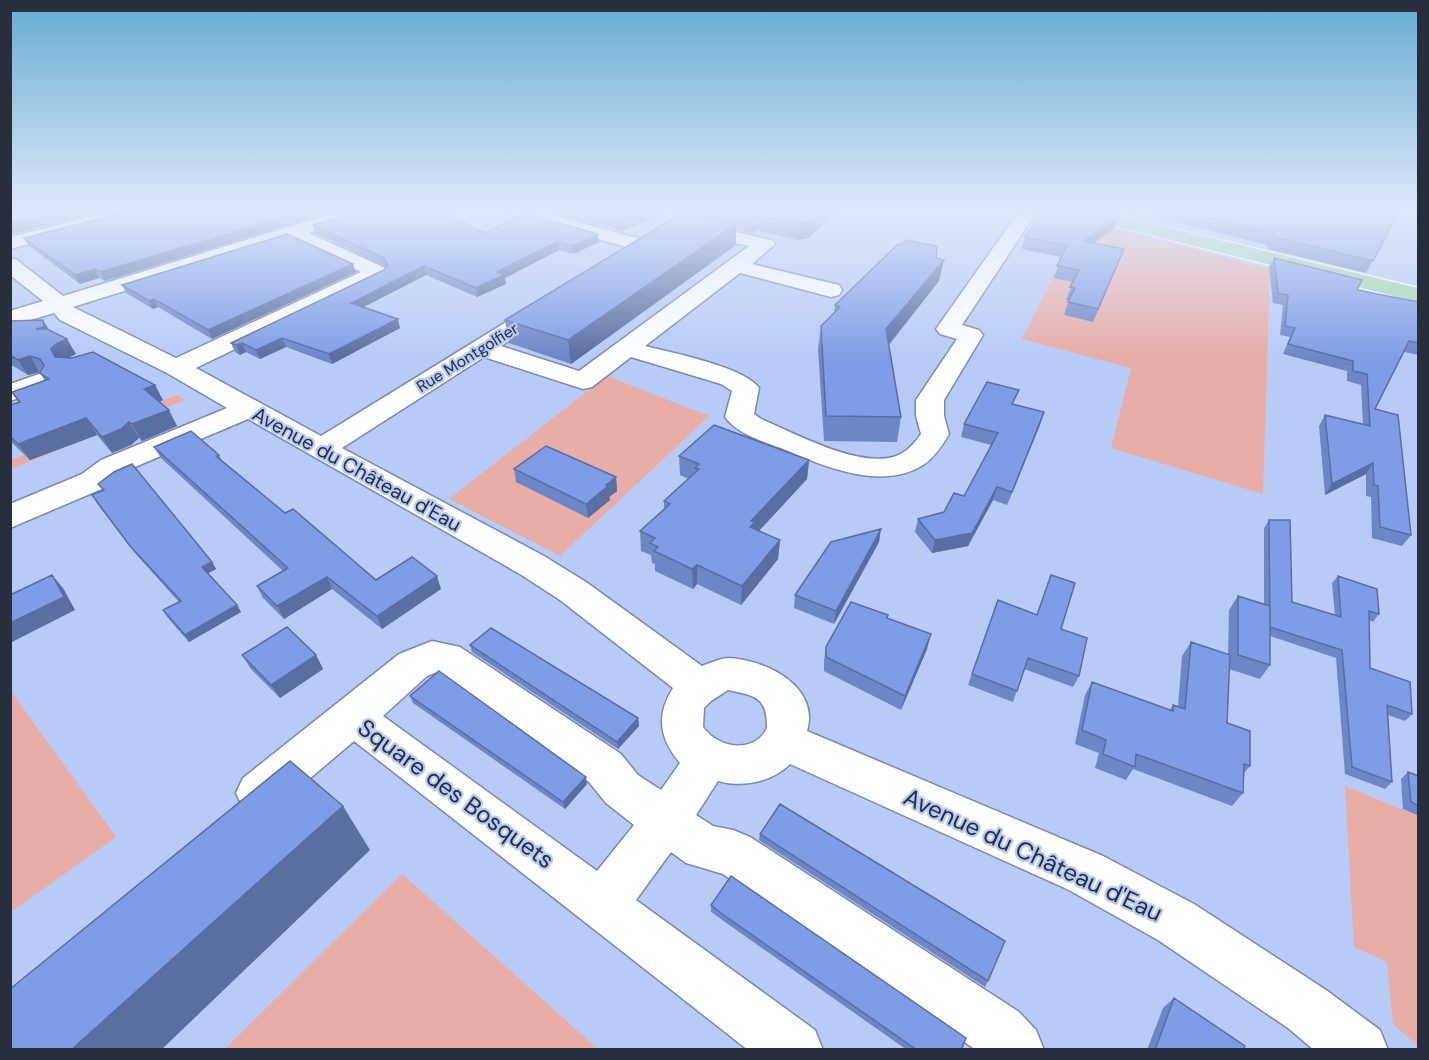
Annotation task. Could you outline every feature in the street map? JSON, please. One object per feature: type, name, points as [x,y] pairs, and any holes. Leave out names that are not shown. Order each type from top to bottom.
[{"type":"main road","points":[[1274,259],[1419,295]]},
{"type":"street","points":[[10,319],[202,259]]},
{"type":"street","points":[[176,368],[378,272],[351,259]]},
{"type":"street","points":[[616,264],[623,259]]},
{"type":"street","points":[[482,348],[583,381],[745,259]]},
{"type":"street","points":[[627,348],[733,369],[746,388],[739,417],[751,425],[835,459],[872,466],[900,465],[924,451],[935,434],[930,416],[930,400],[971,335],[948,328],[995,259]]},
{"type":"street","name":"Avenue du Château d'Eau","points":[[10,264],[68,315],[176,368],[532,565],[573,591],[698,686]]},
{"type":"street","points":[[736,266],[831,290]]},
{"type":"street","name":"Rue Montgolfier","points":[[320,449],[568,294]]},
{"type":"street","points":[[100,356],[128,345]]},
{"type":"street","points":[[10,393],[39,382]]},
{"type":"street","points":[[10,517],[93,481],[112,466],[248,409]]},
{"type":"street","points":[[353,717],[413,665],[432,656],[446,658],[605,768],[622,789],[703,847],[733,853],[999,1032],[1016,1050]]},
{"type":"street","points":[[727,674],[759,679],[773,687],[783,698],[789,711],[790,726],[784,741],[776,752],[746,765],[729,765],[708,759],[687,739],[682,724],[682,710],[688,697],[698,686],[712,678],[727,674]]},
{"type":"street","name":"Square des Bosquets","points":[[223,822],[353,717],[603,903],[795,1050]]},
{"type":"street","name":"Avenue du Château d'Eau","points":[[784,741],[1086,873],[1176,922],[1307,1009],[1346,1045]]},
{"type":"street","points":[[603,903],[666,821],[708,759]]},
{"type":"shaded area","points":[[1061,259],[1233,259],[1270,269],[1263,494],[1111,448],[1131,368],[1022,339]]},
{"type":"shaded area","points":[[607,376],[709,416],[560,556],[449,499]]},
{"type":"shaded area","points":[[177,395],[185,400],[11,469],[11,460]]},
{"type":"shaded area","points":[[10,690],[116,837],[11,912],[10,912]]},
{"type":"shaded area","points":[[1345,786],[1418,816],[1418,1046],[1393,1024],[1387,962],[1354,947]]},
{"type":"shaded area","points":[[402,874],[598,1049],[225,1049]]},
{"type":"building","points":[[54,259],[142,259],[100,272],[95,269],[75,275]]},
{"type":"building","points":[[205,259],[343,259],[353,264],[208,330],[154,299],[149,301],[122,285]]},
{"type":"building","points":[[385,259],[522,259],[497,272],[504,275],[476,288],[424,266],[351,303],[398,319],[329,354],[282,338],[256,350],[242,343],[236,345],[231,343],[384,270],[388,265]]},
{"type":"building","points":[[605,259],[685,259],[568,340],[505,320]]},
{"type":"building","points":[[882,259],[944,260],[886,329],[901,417],[826,416],[821,326],[840,307],[835,305]]},
{"type":"building","points":[[1060,259],[1119,259],[1098,309],[1068,302],[1075,288],[1070,287],[1079,270],[1057,266]]},
{"type":"building","points":[[1274,259],[1362,280],[1357,290],[1419,302],[1419,343],[1409,341],[1375,409],[1398,415],[1411,535],[1380,527],[1378,486],[1374,485],[1373,463],[1332,484],[1325,415],[1370,426],[1367,374],[1353,371],[1353,361],[1288,344],[1295,328],[1285,326],[1288,295],[1278,293]]},
{"type":"building","points":[[43,320],[44,327],[36,329],[47,329],[67,339],[51,349],[55,357],[72,358],[93,352],[155,385],[144,389],[169,410],[132,424],[129,422],[121,429],[102,437],[86,418],[18,444],[10,436],[10,405],[20,402],[12,392],[49,379],[40,373],[44,365],[40,359],[30,356],[18,360],[10,355],[10,321]]},
{"type":"building","points":[[987,382],[1019,390],[1012,404],[1044,412],[1012,492],[997,487],[972,533],[935,540],[918,519],[944,512],[954,493],[964,496],[998,433],[964,424]]},
{"type":"building","points":[[714,425],[809,460],[751,521],[755,522],[750,527],[780,540],[742,586],[697,565],[692,569],[654,551],[658,547],[650,543],[655,538],[640,531],[670,504],[664,501],[699,469],[695,468],[699,464],[679,456]]},
{"type":"building","points":[[191,431],[219,455],[216,456],[285,513],[293,509],[376,580],[412,557],[437,576],[377,616],[327,577],[277,606],[257,586],[288,568],[154,447]]},
{"type":"building","points":[[546,446],[616,477],[586,504],[514,469]]},
{"type":"building","points":[[132,464],[212,562],[202,567],[237,605],[185,635],[163,610],[181,601],[130,546],[92,495],[104,490],[98,484],[114,472]]},
{"type":"building","points":[[1269,520],[1290,520],[1292,602],[1341,617],[1338,576],[1377,589],[1379,614],[1369,611],[1370,668],[1410,682],[1412,714],[1387,705],[1392,782],[1352,767],[1342,650],[1270,627]]},
{"type":"building","points":[[881,529],[836,611],[795,595],[831,542]]},
{"type":"building","points":[[52,575],[64,597],[10,623],[10,595]]},
{"type":"building","points":[[1051,575],[1075,583],[1061,629],[1087,638],[1079,676],[1028,658],[1017,691],[972,674],[998,600],[1037,615]]},
{"type":"building","points":[[1238,596],[1270,606],[1270,665],[1238,655]]},
{"type":"building","points":[[851,602],[931,634],[905,696],[826,657],[826,647]]},
{"type":"building","points":[[287,627],[316,655],[271,685],[242,655]]},
{"type":"building","points":[[491,628],[638,718],[617,742],[470,645]]},
{"type":"building","points":[[1191,642],[1230,655],[1227,723],[1250,731],[1250,766],[1244,764],[1243,793],[1136,754],[1135,767],[1103,754],[1106,740],[1082,730],[1092,682],[1173,711],[1173,705],[1185,709]]},
{"type":"building","points":[[439,671],[586,777],[563,802],[410,696]]},
{"type":"building","points":[[290,761],[343,806],[71,1050],[10,1050],[10,989]]},
{"type":"building","points":[[1408,772],[1419,776],[1419,806],[1411,802]]},
{"type":"building","points":[[780,804],[1005,941],[988,981],[760,834]]},
{"type":"building","points":[[731,876],[966,1038],[961,1050],[917,1050],[725,916],[711,905]]},
{"type":"building","points":[[1174,998],[1245,1046],[1243,1050],[1155,1050]]}]
